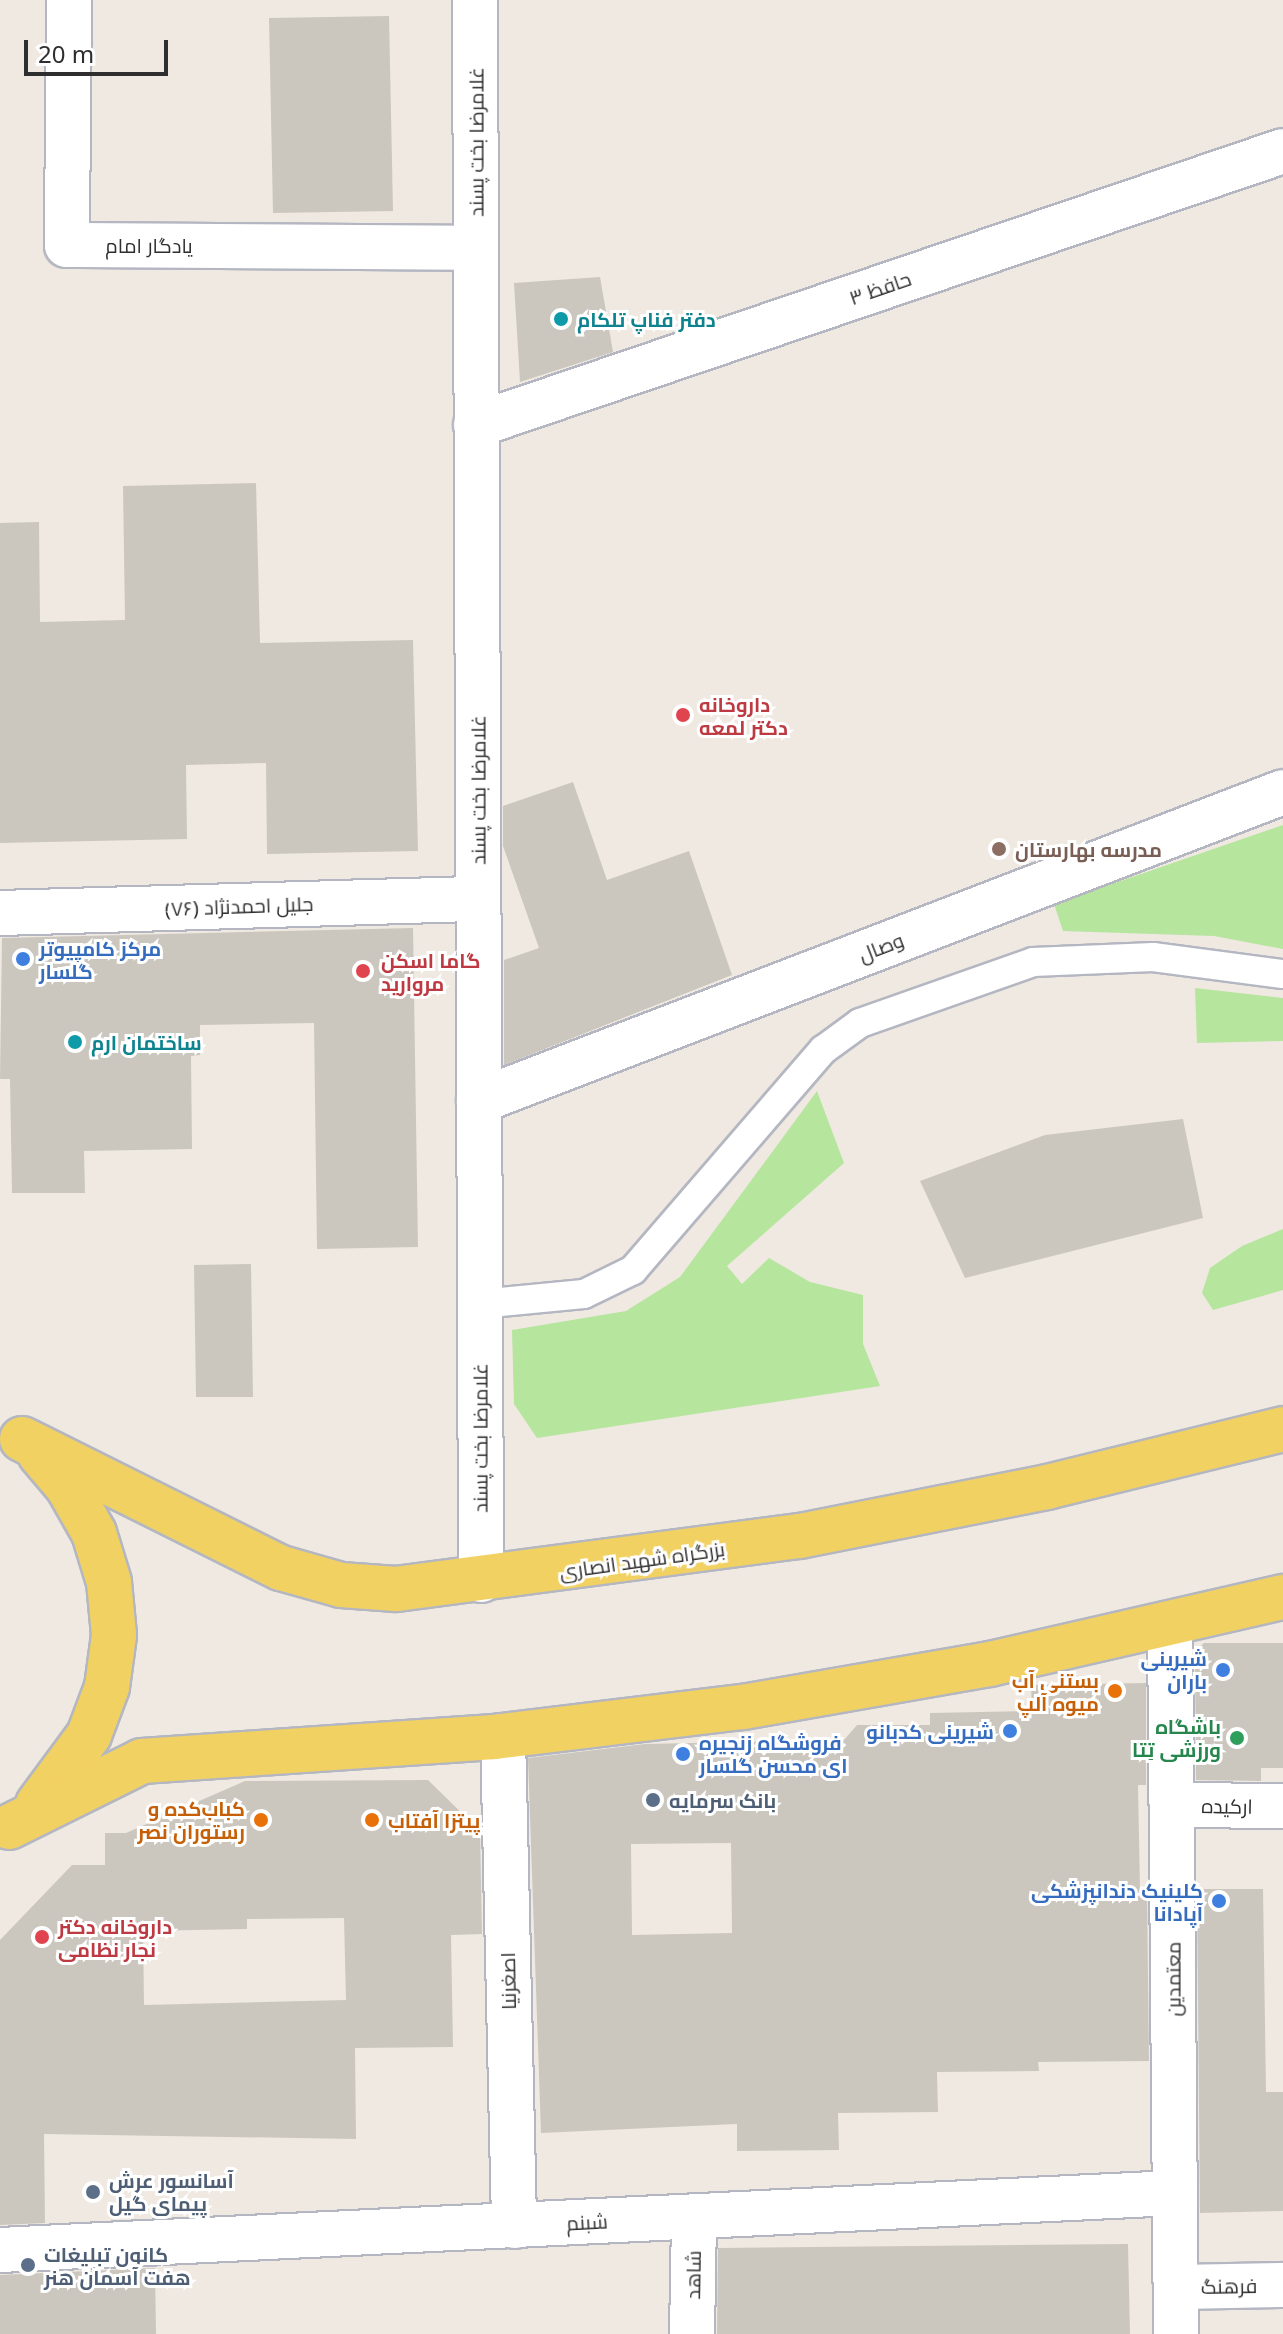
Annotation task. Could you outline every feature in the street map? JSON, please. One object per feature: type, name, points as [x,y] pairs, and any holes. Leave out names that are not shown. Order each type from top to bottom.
[{"type":"main road","name":"بزرگراه شهید انصاری","points":[[11,1431],[253,1557],[301,1575],[378,1588],[481,1580],[676,1556],[923,1513],[1283,1429]]},
{"type":"main road","points":[[5,1830],[55,1786],[89,1735],[107,1687],[114,1635],[109,1582],[94,1533],[68,1487],[11,1431]]},
{"type":"main road","points":[[5,1830],[142,1761],[503,1736],[867,1687],[1170,1624],[1283,1597]]},
{"type":"street","name":"یادگار امام","points":[[69,0],[67,245],[476,248]]},
{"type":"street","name":"غلامرضا بخت پسند","points":[[475,0],[481,1580]]},
{"type":"street","name":"حافظ ۳","points":[[476,425],[1283,151]]},
{"type":"street","name":"وصال","points":[[479,1101],[1283,792]]},
{"type":"street","name":"جلیل احمدنژاد (۷۶)","points":[[0,913],[478,899]]},
{"type":"street","name":"معتمدین","points":[[1170,1624],[1176,2334]]},
{"type":"street","name":"اصغرنیا","points":[[503,1736],[514,2226]]},
{"type":"street","name":"ارکیده","points":[[1172,1805],[1283,1806]]},
{"type":"street","name":"شبنم","points":[[0,2250],[1175,2193]]},
{"type":"street","name":"شاهد","points":[[692,2334],[694,2217]]},
{"type":"street","name":"فرهنگ","points":[[1176,2287],[1283,2285]]},
{"type":"lane","points":[[480,1304],[584,1294],[633,1270],[823,1050],[860,1023],[1033,962],[1153,957],[1283,974]]},
{"type":"green space","points":[[1283,825],[1283,949],[1214,936],[1063,931],[1054,904]]},
{"type":"green space","points":[[1195,988],[1283,998],[1283,1041],[1197,1043]]},
{"type":"green space","points":[[817,1091],[844,1163],[727,1266],[742,1284],[769,1258],[810,1282],[863,1295],[863,1344],[880,1386],[537,1438],[514,1404],[512,1330],[626,1311],[680,1277]]},
{"type":"green space","points":[[1283,1229],[1283,1290],[1213,1310],[1202,1293],[1210,1268],[1242,1246]]},
{"type":"building","points":[[389,16],[393,211],[273,213],[269,18]]},
{"type":"building","name":"دفتر فناپ تلکام","points":[[600,277],[613,352],[520,382],[514,283]]},
{"type":"building","points":[[256,483],[260,643],[413,640],[418,851],[267,854],[266,763],[186,765],[187,839],[0,843],[0,523],[39,522],[40,622],[125,620],[123,486]]},
{"type":"building","points":[[573,782],[607,880],[689,851],[732,975],[504,1065],[504,960],[539,948],[503,846],[503,806]]},
{"type":"building","points":[[413,928],[418,1247],[317,1249],[314,1023],[200,1025],[200,1055],[191,1056],[192,1149],[84,1151],[85,1193],[12,1193],[10,1079],[0,1079],[2,938]]},
{"type":"building","points":[[1183,1119],[1203,1218],[965,1278],[920,1181],[1045,1135]]},
{"type":"building","points":[[251,1264],[253,1397],[196,1397],[194,1265]]},
{"type":"building","points":[[1204,1643],[1283,1643],[1283,1768],[1261,1768],[1261,1781],[1196,1780],[1195,1651]]},
{"type":"building","points":[[1146,1683],[1146,1785],[1138,1785],[1140,1890],[1147,1890],[1149,2061],[1038,2062],[1039,2071],[937,2072],[938,2112],[838,2113],[839,2150],[737,2151],[737,2124],[541,2133],[528,1758],[645,1744],[844,1740],[857,1725],[930,1725],[930,1713],[1032,1711],[1031,1685]],"holes":[[[731,1843],[732,1933],[632,1935],[631,1844]]]},
{"type":"building","points":[[428,1780],[480,1831],[482,1934],[451,1935],[453,2047],[355,2048],[356,2139],[44,2134],[45,2223],[0,2225],[0,1940],[72,1865],[105,1865],[105,1833],[126,1833],[245,1781]],"holes":[[[344,1918],[346,2000],[144,2005],[143,1931],[247,1929],[247,1919]]]},
{"type":"building","points":[[1197,1889],[1263,1889],[1266,2092],[1283,2092],[1283,2211],[1200,2213]]},
{"type":"building","points":[[1128,2244],[1130,2334],[717,2334],[718,2248]]},
{"type":"building","points":[[155,2268],[156,2334],[0,2334],[0,2275]]},
{"type":"place","name":"دفتر فناپ تلکام","points":[[561,319]]},
{"type":"place","name":"داروخانه دکتر لمعه","points":[[683,715]]},
{"type":"place","name":"مدرسه بهارستان","points":[[999,849]]},
{"type":"place","name":"مرکز کامپیوتر گلسار","points":[[23,959]]},
{"type":"place","name":"گاما اسکن مروارید","points":[[363,971]]},
{"type":"place","name":"ساختمان ارم","points":[[75,1042]]},
{"type":"place","name":"شیرینی باران","points":[[1223,1670]]},
{"type":"place","name":"بستنی آب میوه آلپ","points":[[1115,1691]]},
{"type":"place","name":"شیرینی کدبانو","points":[[1010,1731]]},
{"type":"place","name":"باشگاه ورزشی تِتا","points":[[1237,1738]]},
{"type":"place","name":"فروشگاه زنجیره ای محسن گلسار","points":[[683,1754]]},
{"type":"place","name":"بانک سرمایه","points":[[653,1800]]},
{"type":"place","name":"کباب‌کده و رستوران نصر","points":[[261,1820]]},
{"type":"place","name":"پیتزا آفتاب","points":[[372,1820]]},
{"type":"place","name":"کلینیک دندانپزشکی آپادانا","points":[[1219,1901]]},
{"type":"place","name":"داروخانه دکتر نجار نظامی","points":[[42,1937]]},
{"type":"place","name":"آسانسور عرش پیمای گیل","points":[[93,2192]]},
{"type":"place","name":"کانون تبلیغات هفت آسمان هنر","points":[[28,2265]]}]
